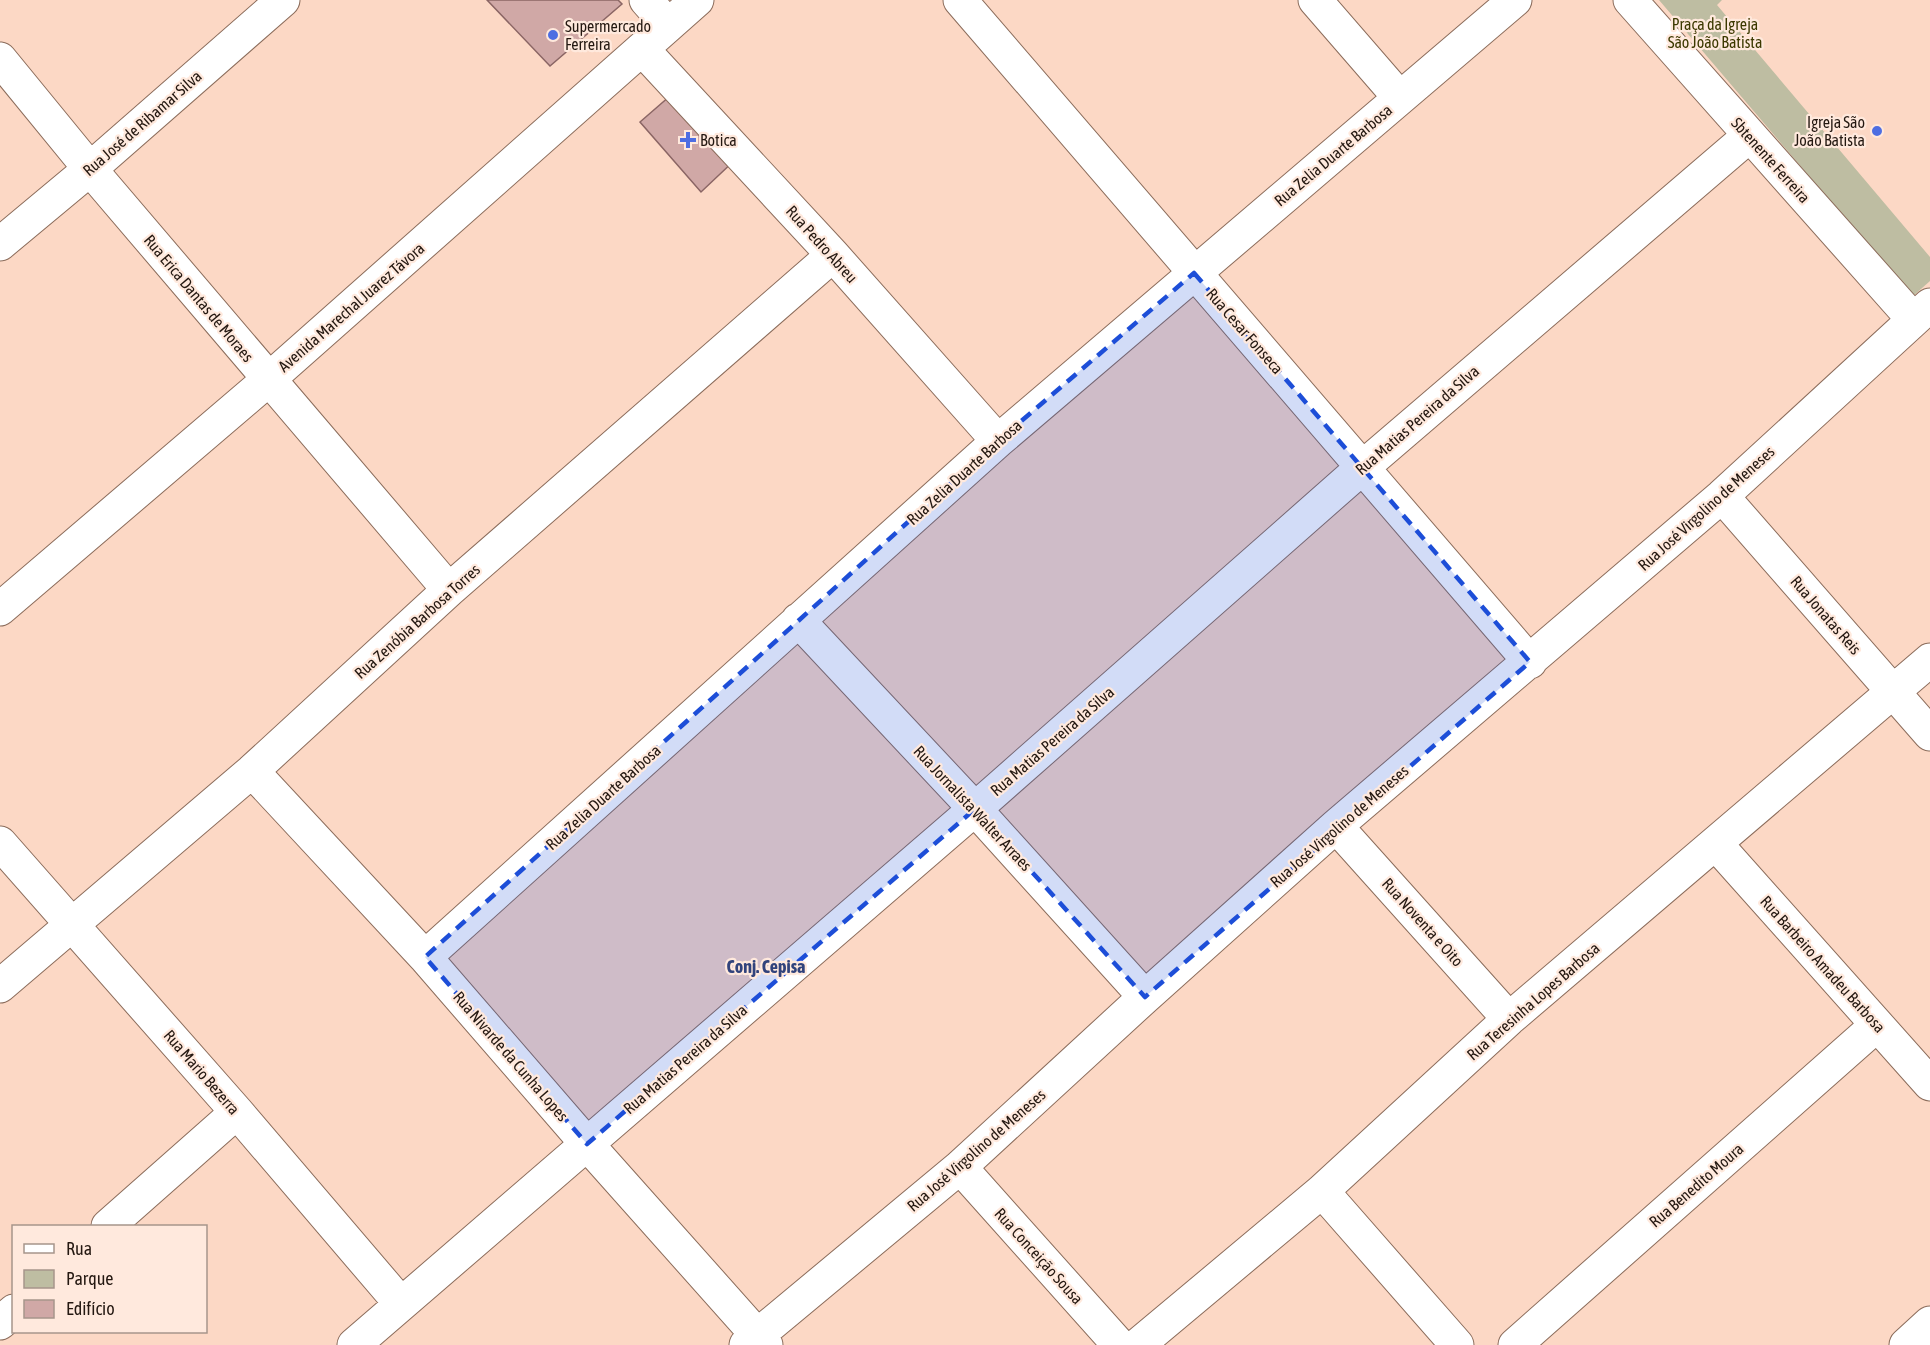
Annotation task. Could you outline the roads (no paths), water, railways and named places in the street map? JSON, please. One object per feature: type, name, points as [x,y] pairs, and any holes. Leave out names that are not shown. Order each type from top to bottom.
[{"type":"street","name":"Rua José de Ribamar Silva","points":[[0,244],[90,169],[283,0]]},
{"type":"street","points":[[646,0],[668,25]]},
{"type":"street","name":"Avenida Marechal Juarez Távora","points":[[0,609],[268,380],[697,0]]},
{"type":"street","name":"Rua Cesar Fonseca","points":[[960,0],[1530,662]]},
{"type":"street","points":[[1315,0],[1400,98]]},
{"type":"street","name":"Rua Zelia Duarte Barbosa","points":[[425,957],[998,441],[1515,0]]},
{"type":"street","name":"Sbtenente Ferreira","points":[[1630,0],[1749,136],[1921,312]]},
{"type":"street","name":"Rua Pedro Abreu","points":[[643,50],[833,255],[998,441]]},
{"type":"street","name":"Rua Erica Dantas de Moraes","points":[[0,59],[268,380],[449,590]]},
{"type":"street","name":"Rua Matias Pereira da Silva","points":[[354,1345],[975,809],[1363,466],[1749,136]]},
{"type":"street","name":"Rua Zenóbia Barbosa Torres","points":[[0,986],[252,771],[449,590],[833,255]]},
{"type":"street","name":"Rua José Virgolino de Meneses","points":[[757,1342],[960,1167],[1336,826],[1722,496],[1921,312]]},
{"type":"street","name":"Rua Jonatas Reis","points":[[1722,496],[1930,734]]},
{"type":"street","name":"Rua Jornalista Walter Arraes","points":[[798,620],[975,809],[1145,997]]},
{"type":"street","name":"Rua Teresinha Lopes Barbosa","points":[[1138,1345],[1322,1191],[1509,1019],[1930,660]]},
{"type":"street","name":"Rua Nivarde da Cunha Lopes","points":[[252,771],[425,957],[757,1342]]},
{"type":"street","name":"Rua Noventa e Oito","points":[[1336,826],[1509,1019]]},
{"type":"street","name":"Rua Mario Bezerra","points":[[0,843],[237,1112],[401,1304]]},
{"type":"street","name":"Rua Barbeiro Amadeu Barbosa","points":[[1716,844],[1930,1084]]},
{"type":"street","name":"Rua Benedito Moura","points":[[1515,1345],[1877,1025]]},
{"type":"street","points":[[110,1225],[237,1112]]},
{"type":"street","name":"Rua Conceição Sousa","points":[[960,1167],[1119,1345]]},
{"type":"street","points":[[1322,1191],[1457,1345]]},
{"type":"street","points":[[0,1323],[12,1313]]},
{"type":"street","points":[[1906,1345],[1930,1323]]},
{"type":"place","name":"Supermercado Ferreira","points":[[553,35]]},
{"type":"place","name":"Igreja São João Batista","points":[[1877,131]]},
{"type":"place","name":"Botica","points":[[688,140]]},
{"type":"district","name":"Conj. Cepisa","points":[[766,966]]},
{"type":"park label","name":"Praça da Igreja São João Batista","points":[[1715,33]]}]
